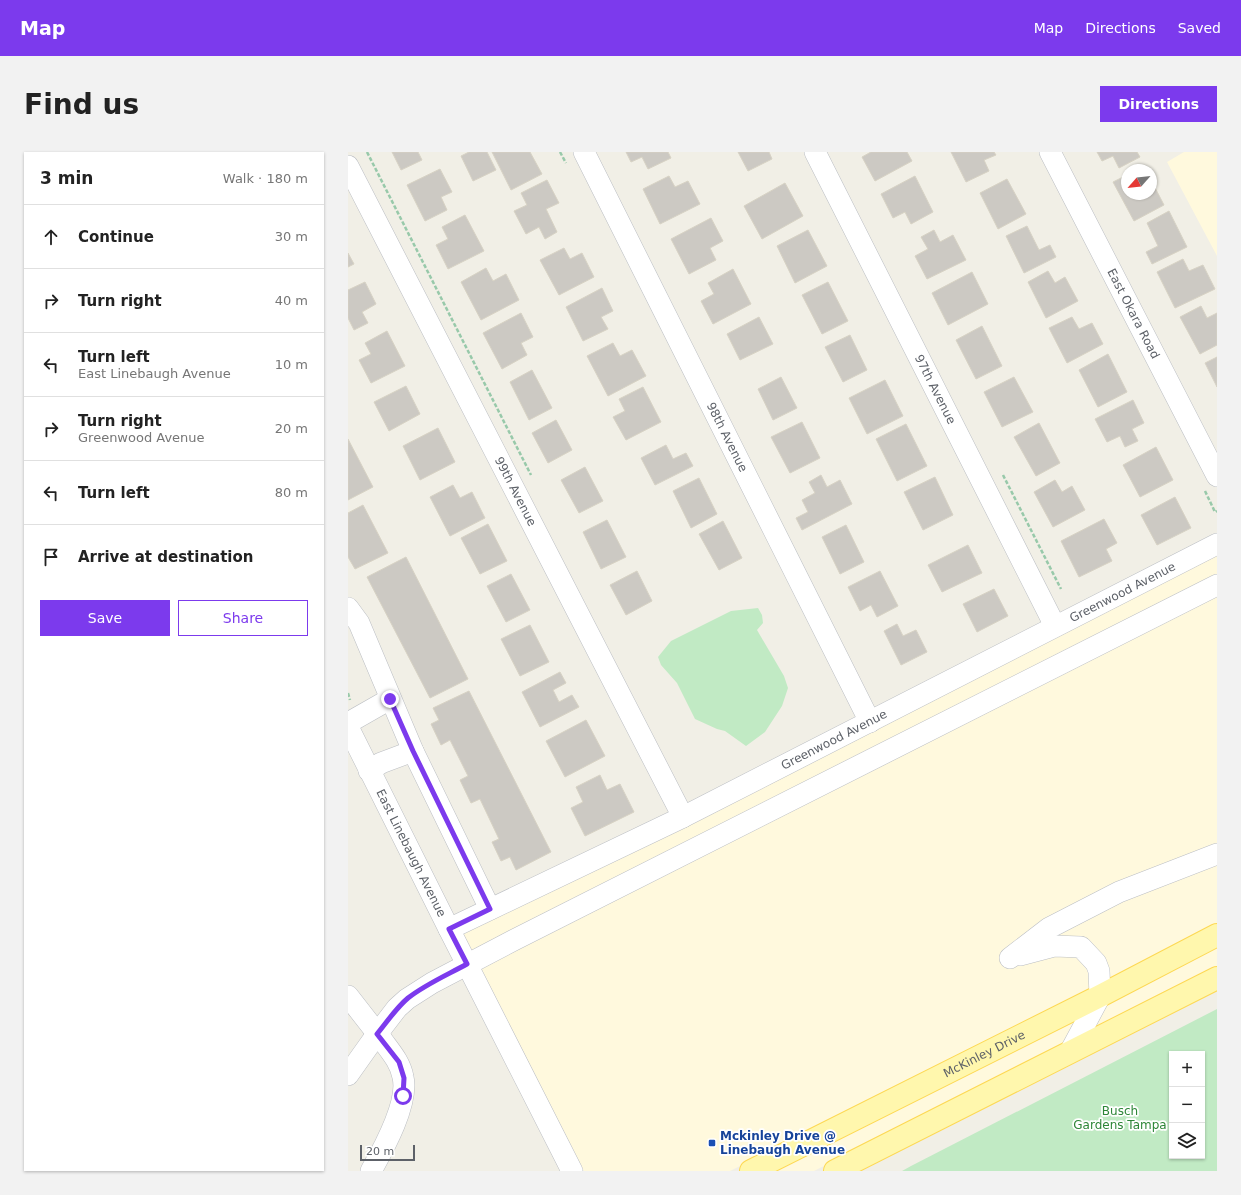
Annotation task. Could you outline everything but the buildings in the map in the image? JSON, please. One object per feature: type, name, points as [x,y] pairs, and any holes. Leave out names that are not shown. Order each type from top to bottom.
[{"type":"main road","name":"McKinley Drive","points":[[750,1171],[1100,996],[1217,935]]},
{"type":"main road","points":[[835,1171],[1217,978]]},
{"type":"street","name":"98th Avenue","points":[[584,152],[870,722]]},
{"type":"street","name":"97th Avenue","points":[[815,152],[1055,626]]},
{"type":"street","name":"East Okara Road","points":[[1050,152],[1217,476]]},
{"type":"street","name":"99th Avenue","points":[[348,166],[683,817]]},
{"type":"street","name":"Greenwood Avenue","points":[[449,929],[683,817],[1217,544]]},
{"type":"street","points":[[348,1075],[397,1008],[407,999],[432,982],[1217,584]]},
{"type":"street","points":[[348,608],[359,624],[413,751],[490,909]]},
{"type":"street","points":[[348,724],[390,699]]},
{"type":"street","name":"East Linebaugh Avenue","points":[[348,727],[572,1171]]},
{"type":"street","points":[[369,771],[381,763],[413,751]]},
{"type":"street","points":[[1070,1052],[1100,996],[1099,971],[1096,963],[1081,947],[1054,946],[1010,958],[1049,928],[1119,892],[1217,854]]},
{"type":"street","points":[[348,996],[399,1062],[404,1078],[403,1096],[396,1122],[388,1141],[371,1171]]},
{"type":"path","points":[[367,152],[533,478]]},
{"type":"shaded area","points":[[1184,152],[1217,152],[1217,256],[1167,162]]},
{"type":"shaded area","points":[[1217,555],[1217,925],[1096,988],[730,1171],[584,1171],[463,933],[678,831]]},
{"type":"shaded area","points":[[1217,946],[1217,968],[814,1171],[772,1171]]},
{"type":"green space","points":[[758,608],[762,615],[763,623],[757,630],[784,676],[788,688],[782,706],[765,732],[746,746],[725,731],[695,719],[677,683],[661,665],[658,657],[671,641],[731,611]]},
{"type":"green space","name":"Busch Gardens Tampa","points":[[1217,1009],[1217,1171],[902,1171],[911,1166]]},
{"type":"place","name":"Mckinley Drive @ Linebaugh Avenue","points":[[712,1143]]},
{"type":"route","points":[[390,699],[413,751],[490,909],[449,929],[467,964],[432,982],[407,999],[397,1008],[377,1034],[399,1062],[404,1078],[403,1096]]}]
